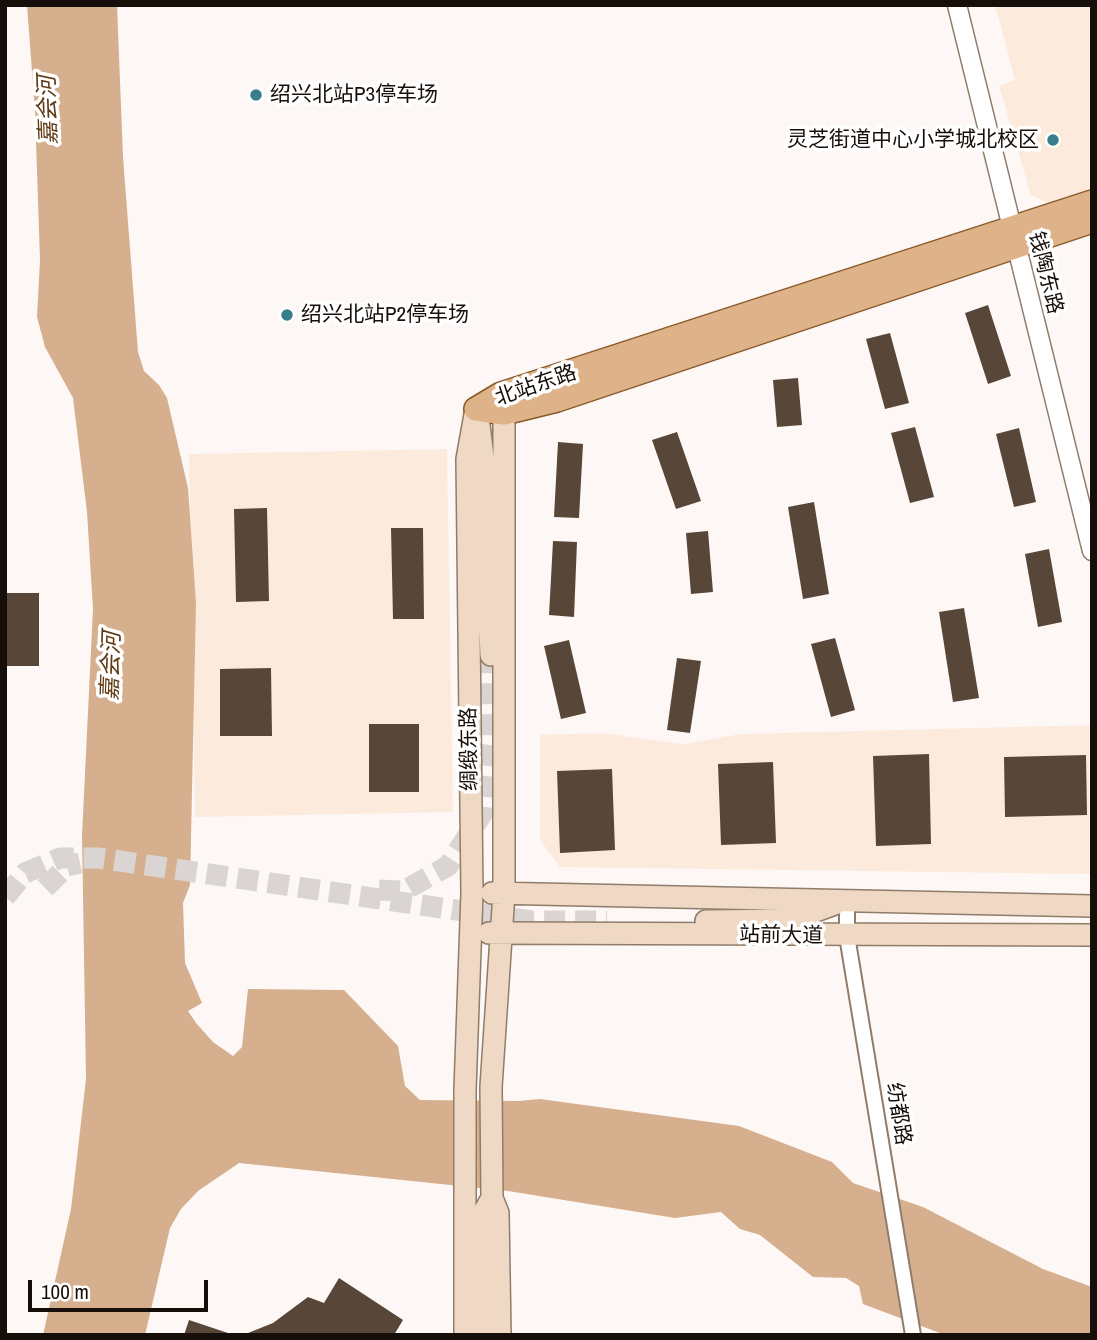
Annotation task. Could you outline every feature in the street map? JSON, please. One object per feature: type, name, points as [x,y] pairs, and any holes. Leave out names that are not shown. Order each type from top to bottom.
[{"type":"main road","name":"北站东路","points":[[476,409],[504,413],[556,400],[1014,239],[1092,202]]},
{"type":"main road","name":"北站东路","points":[[476,409],[501,394],[1014,239],[1092,221]]},
{"type":"main road","points":[[476,409],[483,457],[491,660]]},
{"type":"main road","name":"绸缎东路","points":[[465,1335],[465,1090],[472,893],[467,459],[476,409]]},
{"type":"main road","name":"绸缎东路","points":[[492,1198],[491,1087],[504,893],[504,413]]},
{"type":"main road","name":"站前大道","points":[[472,893],[1092,906]]},
{"type":"main road","points":[[607,921],[791,920],[847,900]]},
{"type":"main road","name":"站前大道","points":[[470,933],[1092,935]]},
{"type":"main road","points":[[483,1335],[483,1214],[492,1198]]},
{"type":"main road","points":[[492,1198],[498,1213],[500,1335]]},
{"type":"street","name":"钱陶东路","points":[[957,5],[1092,551]]},
{"type":"street","name":"纺都路","points":[[847,900],[847,936],[913,1335]]},
{"type":"shaded area","name":"灵芝街道中心小学城北校区","points":[[995,5],[1092,5],[1092,195],[1056,207],[1031,195],[999,86],[1015,80]]},
{"type":"shaded area","points":[[447,449],[453,812],[195,817],[189,454]]},
{"type":"shaded area","points":[[1092,725],[1092,874],[560,867],[540,840],[540,735],[602,733],[684,744],[741,734]]},
{"type":"water","name":"嘉会河","points":[[27,5],[117,5],[123,157],[138,352],[144,371],[159,385],[167,398],[188,488],[196,603],[190,885],[183,903],[185,963],[202,1003],[188,1011],[196,1023],[213,1042],[233,1056],[242,1047],[248,989],[344,990],[398,1046],[405,1086],[420,1100],[540,1099],[739,1126],[832,1162],[853,1183],[923,1207],[1043,1269],[1092,1287],[1092,1335],[945,1335],[863,1304],[859,1286],[846,1278],[813,1277],[760,1235],[740,1229],[721,1212],[675,1218],[508,1191],[239,1163],[198,1191],[181,1209],[170,1228],[145,1335],[43,1335],[71,1209],[86,1079],[82,835],[93,609],[87,512],[73,398],[45,347],[37,317],[40,260],[35,112]]},
{"type":"building","points":[[988,305],[1011,376],[988,384],[965,313]]},
{"type":"building","points":[[890,333],[909,403],[885,409],[866,339]]},
{"type":"building","points":[[798,378],[802,425],[777,427],[773,380]]},
{"type":"building","points":[[915,427],[934,497],[910,503],[891,433]]},
{"type":"building","points":[[1019,428],[1036,502],[1014,507],[996,434]]},
{"type":"building","points":[[677,432],[701,501],[676,509],[652,440]]},
{"type":"building","points":[[558,442],[583,444],[579,518],[554,517]]},
{"type":"building","points":[[814,502],[829,594],[803,599],[788,507]]},
{"type":"building","points":[[267,508],[269,601],[236,602],[234,509]]},
{"type":"building","points":[[391,528],[423,528],[424,619],[393,619]]},
{"type":"building","points":[[708,531],[713,592],[691,594],[686,533]]},
{"type":"building","points":[[553,541],[577,542],[574,617],[549,615]]},
{"type":"building","points":[[1049,549],[1062,622],[1038,627],[1025,554]]},
{"type":"building","points":[[5,593],[39,593],[39,666],[5,666]]},
{"type":"building","points":[[964,608],[979,698],[953,702],[939,612]]},
{"type":"building","points":[[835,638],[855,710],[831,717],[811,644]]},
{"type":"building","points":[[569,640],[586,713],[561,719],[544,646]]},
{"type":"building","points":[[677,658],[701,661],[690,733],[667,730]]},
{"type":"building","points":[[271,668],[272,736],[220,736],[220,669]]},
{"type":"building","points":[[369,724],[419,724],[419,792],[369,792]]},
{"type":"building","points":[[929,754],[931,844],[876,846],[873,756]]},
{"type":"building","points":[[1086,755],[1087,815],[1005,817],[1004,757]]},
{"type":"building","points":[[773,762],[776,843],[721,845],[718,764]]},
{"type":"building","points":[[612,769],[615,850],[560,853],[557,771]]},
{"type":"building","points":[[339,1278],[403,1320],[394,1335],[243,1335],[273,1323],[308,1297],[324,1303]]},
{"type":"building","points":[[189,1320],[228,1333],[184,1335]]},
{"type":"tunnel","points":[[379,890],[403,891],[448,866],[482,814],[491,740],[491,660]]},
{"type":"tunnel","points":[[5,897],[25,873],[60,858],[99,858],[531,921],[607,921]]},
{"type":"tunnel","points":[[45,888],[67,866],[80,863]]},
{"type":"place","name":"绍兴北站P3停车场","points":[[256,95]]},
{"type":"place","name":"灵芝街道中心小学城北校区","points":[[1053,140]]},
{"type":"place","name":"绍兴北站P2停车场","points":[[287,315]]}]
